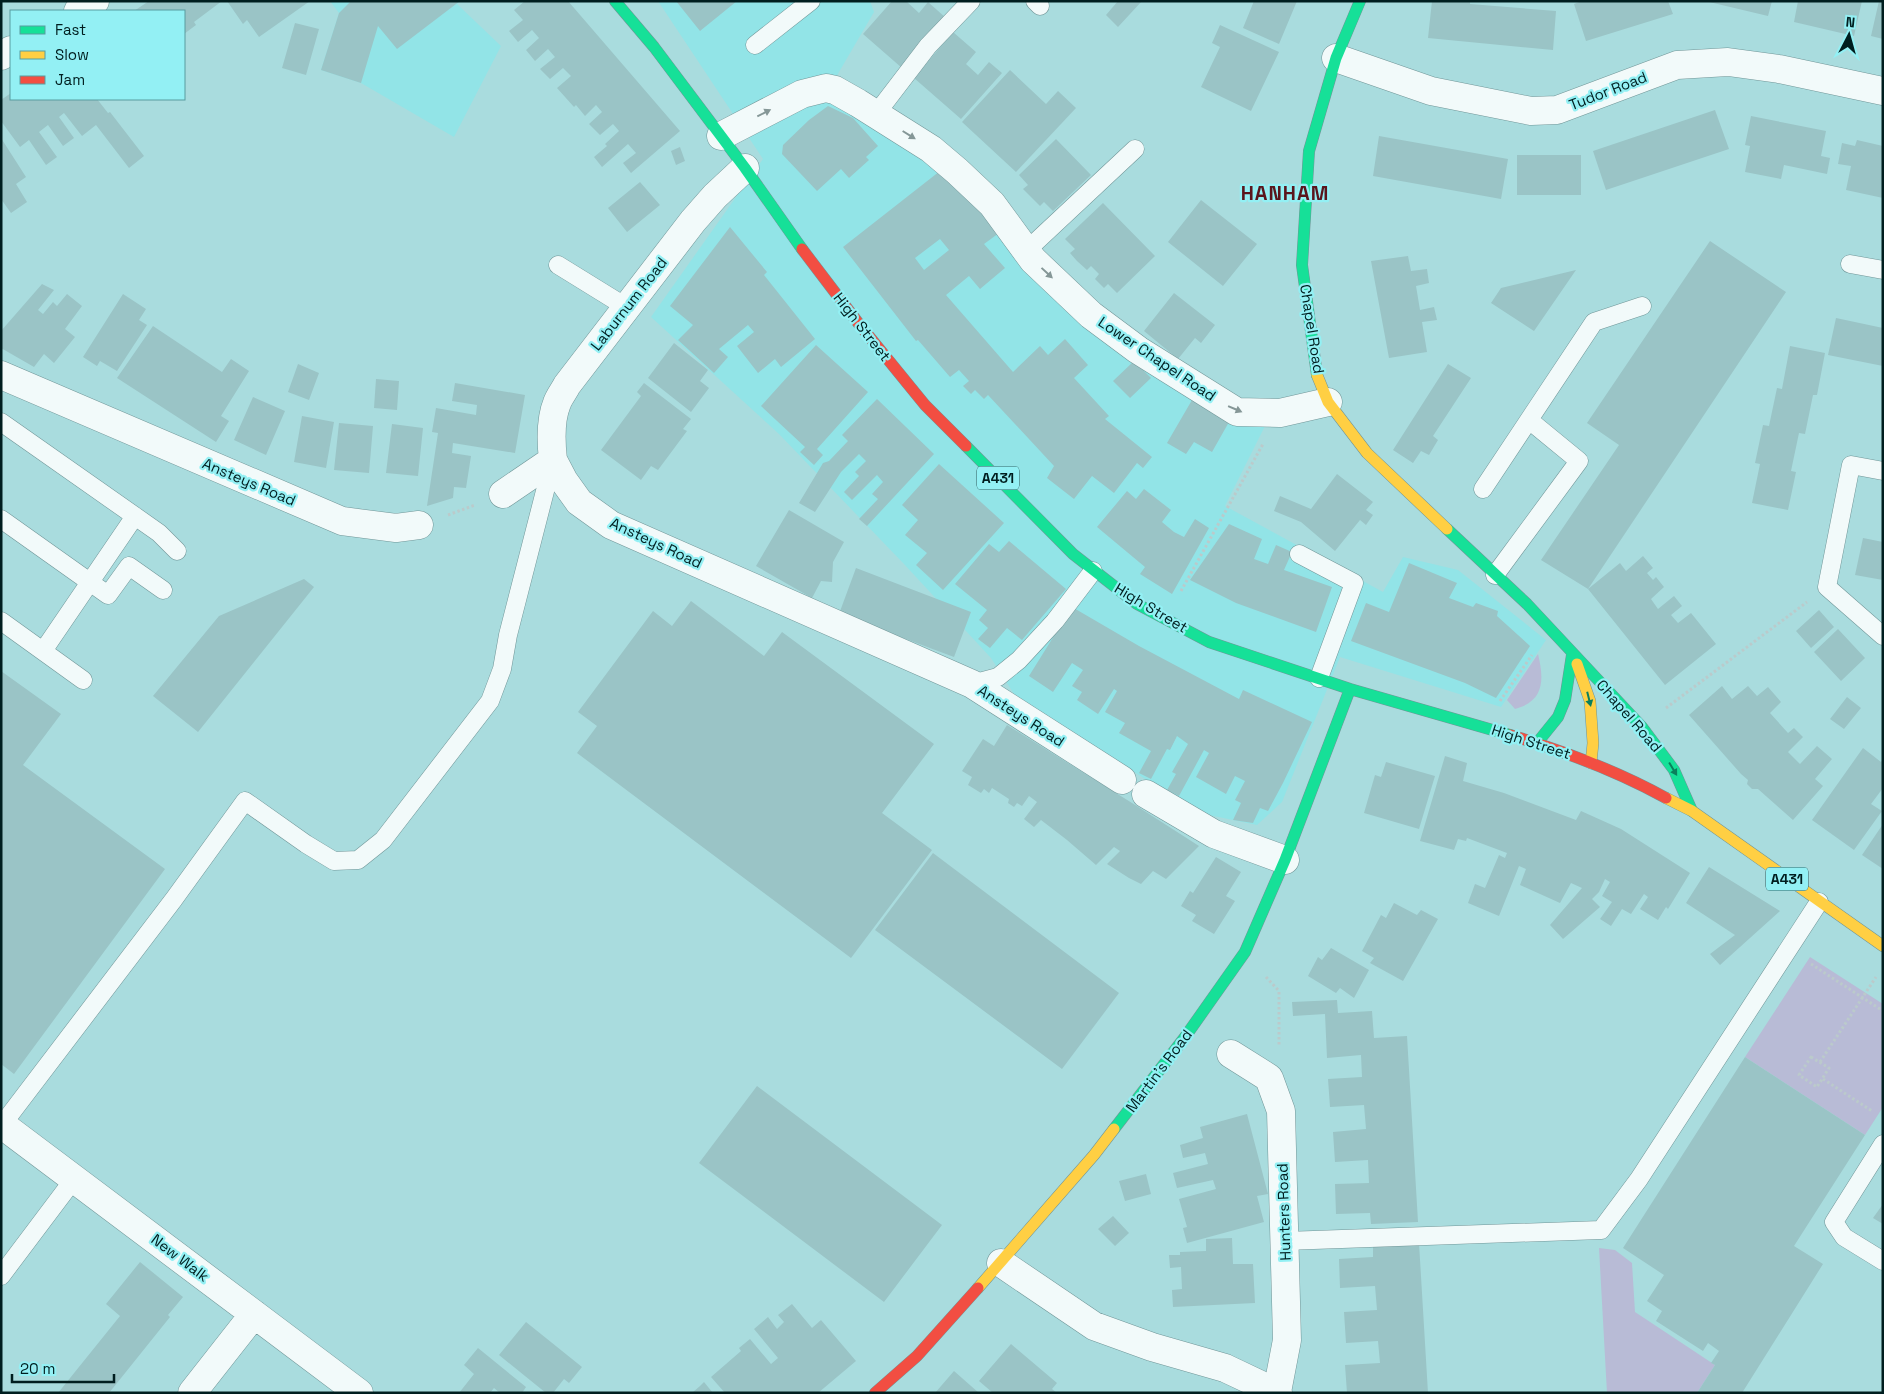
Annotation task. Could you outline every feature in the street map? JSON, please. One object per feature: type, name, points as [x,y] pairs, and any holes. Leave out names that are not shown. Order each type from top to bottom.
[{"type":"main road","name":"High Street","points":[[615,1],[654,47],[721,136],[809,259],[925,405],[1093,572],[1137,604],[1209,642],[1350,688],[1537,743],[1635,781],[1692,811],[1883,946]]},
{"type":"main road","name":"Chapel Road","points":[[1360,1],[1336,58],[1309,150],[1302,265],[1316,373],[1328,402],[1367,454],[1527,604],[1642,727],[1674,770],[1692,811]]},
{"type":"main road","name":"Chapel Road","points":[[1572,653],[1590,700],[1593,743],[1591,763]]},
{"type":"main road","points":[[1537,743],[1558,717],[1565,700],[1572,653]]},
{"type":"main road","name":"Martin's Road","points":[[875,1393],[916,1356],[1001,1263],[1094,1155],[1185,1038],[1245,952],[1285,860],[1350,688]]},
{"type":"street","points":[[80,10],[95,1]]},
{"type":"street","name":"Tudor Road","points":[[1336,58],[1431,91],[1531,111],[1557,110],[1677,65],[1728,62],[1779,69],[1883,91]]},
{"type":"street","name":"Lower Chapel Road","points":[[721,136],[802,94],[826,88],[835,90],[931,149],[957,171],[992,204],[1033,260],[1092,315],[1138,350],[1237,412],[1280,413],[1328,402]]},
{"type":"street","name":"Laburnum Road","points":[[553,460],[551,442],[557,403],[567,385],[693,221],[715,196],[745,168]]},
{"type":"street","name":"Ansteys Road","points":[[1,376],[342,521],[396,528],[419,525]]},
{"type":"street","points":[[503,494],[553,460]]},
{"type":"street","name":"Ansteys Road","points":[[553,460],[564,482],[579,502],[611,525],[972,684],[1122,780]]},
{"type":"street","points":[[1146,794],[1214,834],[1285,860]]},
{"type":"street","points":[[1231,1054],[1269,1078]]},
{"type":"street","name":"Hunters Road","points":[[1001,1263],[1094,1326],[1152,1347],[1225,1368],[1277,1392],[1287,1340],[1285,1241],[1281,1111],[1269,1078]]},
{"type":"street","name":"New Walk","points":[[2,1124],[359,1393]]},
{"type":"street","points":[[192,1393],[254,1314]]},
{"type":"lane","points":[[755,45],[811,1]]},
{"type":"lane","points":[[876,114],[928,46],[971,1]]},
{"type":"lane","points":[[1026,251],[1135,149]]},
{"type":"lane","points":[[1850,264],[1883,270]]},
{"type":"lane","points":[[558,265],[626,307]]},
{"type":"lane","points":[[1483,489],[1594,322],[1642,306]]},
{"type":"lane","points":[[1495,575],[1579,462],[1529,420]]},
{"type":"lane","points":[[1,422],[159,533],[177,551]]},
{"type":"lane","points":[[2,1124],[174,899],[245,801],[306,844],[334,861],[358,860],[383,840],[490,701],[502,669],[508,635],[553,460]]},
{"type":"lane","points":[[1883,471],[1851,465],[1827,587],[1883,636]]},
{"type":"lane","points":[[43,652],[135,516]]},
{"type":"lane","points":[[1,519],[108,595],[129,566],[163,590]]},
{"type":"lane","points":[[1299,554],[1354,583],[1319,678]]},
{"type":"lane","points":[[972,684],[998,677],[1019,660],[1055,621],[1093,572]]},
{"type":"lane","points":[[1,621],[83,680]]},
{"type":"lane","points":[[1285,1241],[1601,1230],[1639,1179],[1819,902]]},
{"type":"lane","points":[[1883,1144],[1834,1222],[1844,1237],[1883,1261]]},
{"type":"lane","points":[[1,1276],[74,1179]]},
{"type":"path","points":[[1165,620],[1280,413]]},
{"type":"path","points":[[419,525],[503,494]]},
{"type":"path","points":[[1642,727],[1827,587]]},
{"type":"path","points":[[1482,726],[1551,629]]},
{"type":"path","points":[[1245,952],[1279,991],[1278,1047],[1269,1078]]},
{"type":"path","points":[[1811,964],[1883,1011]]},
{"type":"path","points":[[1820,1062],[1878,972]]},
{"type":"path","points":[[1811,1057],[1820,1062],[1829,1068],[1817,1087],[1799,1075],[1811,1057]]},
{"type":"path","points":[[1822,1079],[1872,1111]]},
{"type":"shaded area","points":[[330,1],[460,1],[457,4],[501,46],[454,137],[361,83],[321,70],[339,13]]},
{"type":"shaded area","points":[[658,1],[870,1],[874,12],[825,96],[930,155],[1024,258],[1266,424],[1225,506],[1383,592],[1403,557],[1458,570],[1546,640],[1501,707],[1340,657],[1282,802],[1257,825],[1209,815],[1179,801],[1014,694],[991,658],[779,434],[651,317],[763,159]]},
{"type":"shaded area","points":[[1538,654],[1541,672],[1540,688],[1532,701],[1515,709],[1507,700]]},
{"type":"shaded area","points":[[1810,957],[1883,1004],[1883,1107],[1865,1135],[1745,1057]]},
{"type":"shaded area","points":[[1599,1248],[1615,1250],[1632,1263],[1635,1312],[1715,1365],[1697,1393],[1607,1393]]},
{"type":"building","points":[[149,1],[222,1],[194,22],[196,25],[185,33],[185,10],[136,10]]},
{"type":"building","points":[[227,1],[310,1],[259,37],[247,20],[243,24]]},
{"type":"building","points":[[351,1],[460,1],[397,49],[378,26],[361,83],[321,70],[339,13]]},
{"type":"building","points":[[525,1],[568,1],[680,131],[631,173],[623,163],[636,153],[628,144],[602,167],[594,157],[607,146],[605,144],[619,131],[613,124],[600,135],[589,124],[602,112],[596,105],[585,116],[557,88],[571,76],[563,68],[550,79],[540,69],[555,57],[548,49],[535,61],[526,50],[539,38],[532,30],[518,42],[509,31],[523,20],[514,10]]},
{"type":"building","points":[[676,1],[737,1],[700,31]]},
{"type":"building","points":[[892,1],[906,1],[919,13],[928,2],[946,18],[902,68],[863,34]]},
{"type":"building","points":[[1118,1],[1142,1],[1118,27],[1106,15]]},
{"type":"building","points":[[1254,1],[1297,1],[1279,44],[1243,28]]},
{"type":"building","points":[[1432,1],[1470,1],[1470,4],[1556,11],[1553,50],[1428,38]]},
{"type":"building","points":[[1582,1],[1668,1],[1673,14],[1586,41],[1574,4]]},
{"type":"building","points":[[1705,1],[1772,1],[1768,16]]},
{"type":"building","points":[[1798,1],[1862,1],[1854,36],[1794,22]]},
{"type":"building","points":[[1879,1],[1883,1],[1883,39],[1871,36]]},
{"type":"building","points":[[295,23],[319,29],[306,75],[282,68]]},
{"type":"building","points":[[1220,25],[1279,52],[1251,111],[1201,87],[1220,47],[1212,43]]},
{"type":"building","points":[[953,32],[976,52],[966,64],[978,75],[989,62],[1002,73],[961,119],[914,78]]},
{"type":"building","points":[[1010,70],[1046,104],[1058,91],[1076,108],[1016,172],[962,122]]},
{"type":"building","points":[[10,94],[10,100],[98,100],[108,113],[110,112],[144,156],[129,168],[96,125],[82,136],[64,113],[59,117],[74,138],[63,146],[48,125],[39,132],[57,157],[46,165],[29,140],[20,147],[1,121],[1,100]]},
{"type":"building","points":[[828,106],[853,118],[878,146],[866,157],[869,160],[849,178],[841,169],[817,191],[782,154],[783,145],[809,120]]},
{"type":"building","points":[[1715,110],[1729,149],[1606,190],[1593,151]]},
{"type":"building","points":[[1751,116],[1826,131],[1821,156],[1830,158],[1827,174],[1784,165],[1781,179],[1745,172],[1750,146],[1745,145]]},
{"type":"building","points":[[1379,136],[1508,159],[1501,199],[1373,176]]},
{"type":"building","points":[[1,138],[26,177],[16,184],[27,202],[11,213],[1,199]]},
{"type":"building","points":[[1056,139],[1091,175],[1053,211],[1044,202],[1040,206],[1023,189],[1028,185],[1019,175]]},
{"type":"building","points":[[1857,140],[1883,146],[1883,198],[1846,190],[1851,166],[1838,164],[1842,143],[1855,146]]},
{"type":"building","points":[[680,147],[685,161],[676,165],[671,151]]},
{"type":"building","points":[[1517,155],[1581,155],[1581,195],[1517,195]]},
{"type":"building","points":[[940,171],[979,208],[999,233],[984,244],[1005,268],[980,289],[969,276],[946,295],[1013,372],[1040,346],[1048,355],[1065,339],[1088,365],[1074,378],[1109,416],[1105,419],[1152,457],[1143,468],[1137,463],[1114,493],[1092,476],[1074,499],[1047,478],[1054,466],[988,395],[984,399],[975,390],[971,394],[963,386],[969,381],[959,370],[950,377],[918,340],[916,341],[843,247]],"holes":[[[940,239],[949,250],[924,270],[915,258]]]},
{"type":"building","points":[[640,182],[660,205],[627,232],[608,208]]},
{"type":"building","points":[[1201,200],[1257,244],[1223,286],[1168,242]]},
{"type":"building","points":[[1103,203],[1155,256],[1117,293],[1108,284],[1104,288],[1095,279],[1099,274],[1091,266],[1087,270],[1077,261],[1070,253],[1075,249],[1065,239]]},
{"type":"building","points":[[730,227],[767,272],[764,275],[815,339],[781,367],[775,359],[758,373],[737,346],[754,332],[748,325],[719,349],[728,357],[714,373],[678,340],[693,325],[670,306]]},
{"type":"building","points":[[1710,241],[1786,292],[1588,589],[1541,560],[1619,445],[1587,423]]},
{"type":"building","points":[[1408,256],[1411,271],[1427,269],[1429,283],[1416,286],[1420,310],[1434,307],[1437,320],[1422,322],[1427,352],[1389,358],[1371,261]]},
{"type":"building","points":[[1576,270],[1534,331],[1491,303],[1501,288]]},
{"type":"building","points":[[42,284],[54,290],[38,310],[43,314],[53,302],[57,306],[67,294],[82,306],[65,329],[75,337],[54,363],[44,354],[34,367],[1,348],[1,331]]},
{"type":"building","points":[[1174,293],[1215,325],[1201,343],[1195,338],[1178,359],[1144,331]]},
{"type":"building","points":[[123,294],[146,309],[139,320],[147,325],[117,371],[100,361],[97,366],[83,357]]},
{"type":"building","points":[[1836,318],[1883,328],[1883,366],[1828,355]]},
{"type":"building","points":[[153,326],[222,372],[231,359],[249,371],[221,416],[229,421],[216,442],[117,378]]},
{"type":"building","points":[[674,343],[708,370],[700,381],[709,388],[691,412],[648,378]]},
{"type":"building","points":[[816,345],[868,392],[817,449],[823,455],[814,465],[800,452],[805,447],[761,406]]},
{"type":"building","points":[[1790,346],[1825,353],[1817,395],[1813,395],[1805,434],[1799,433],[1791,471],[1796,472],[1788,510],[1752,503],[1760,464],[1755,463],[1763,425],[1769,426],[1777,388],[1782,389]]},
{"type":"building","points":[[1134,361],[1151,378],[1130,398],[1113,381]]},
{"type":"building","points":[[298,364],[319,373],[309,400],[288,392]]},
{"type":"building","points":[[1448,364],[1471,378],[1433,436],[1438,440],[1429,455],[1421,451],[1413,463],[1393,450]]},
{"type":"building","points":[[376,379],[399,381],[397,410],[374,408]]},
{"type":"building","points":[[455,383],[525,395],[515,453],[453,443],[452,453],[471,456],[466,488],[454,487],[453,498],[427,506],[438,433],[432,432],[436,408],[476,415],[477,405],[452,401]]},
{"type":"building","points":[[644,383],[691,419],[683,429],[687,431],[658,470],[651,466],[641,480],[601,450],[641,396],[637,392]]},
{"type":"building","points":[[253,397],[285,411],[266,455],[234,440]]},
{"type":"building","points":[[877,399],[934,454],[867,526],[859,519],[878,499],[872,494],[883,482],[877,475],[852,500],[844,492],[859,476],[855,472],[866,461],[859,454],[841,472],[815,512],[799,503],[823,463],[829,461],[848,441],[842,435]]},
{"type":"building","points":[[1192,400],[1229,422],[1212,452],[1194,442],[1186,454],[1167,443]]},
{"type":"building","points":[[302,416],[334,422],[326,468],[294,462]]},
{"type":"building","points":[[339,423],[373,426],[369,473],[334,470]]},
{"type":"building","points":[[392,424],[423,428],[418,476],[386,473]]},
{"type":"building","points":[[939,464],[1004,523],[943,590],[916,565],[927,553],[905,535],[918,520],[902,505]]},
{"type":"building","points":[[1337,474],[1373,502],[1366,510],[1373,515],[1366,525],[1360,520],[1335,551],[1301,522],[1274,511],[1280,496],[1311,509]]},
{"type":"building","points":[[1144,489],[1171,510],[1162,522],[1174,532],[1184,537],[1195,519],[1209,528],[1172,594],[1140,574],[1145,567],[1097,527],[1127,491],[1136,499]]},
{"type":"building","points":[[789,510],[844,542],[833,562],[832,582],[821,581],[812,598],[756,566]]},
{"type":"building","points":[[1229,524],[1262,539],[1254,559],[1268,564],[1276,545],[1292,552],[1284,570],[1332,587],[1316,632],[1236,603],[1190,580]]},
{"type":"building","points":[[1863,538],[1883,542],[1883,580],[1855,575]]},
{"type":"building","points":[[1009,541],[1066,589],[1022,640],[1007,628],[990,648],[978,639],[988,628],[979,620],[987,610],[955,584],[989,544],[999,552]]},
{"type":"building","points":[[1643,556],[1653,568],[1647,573],[1653,580],[1656,577],[1664,587],[1651,599],[1658,609],[1674,596],[1682,606],[1671,615],[1678,623],[1691,613],[1716,644],[1665,685],[1588,589],[1620,563],[1626,571]]},
{"type":"building","points":[[1409,563],[1457,583],[1449,598],[1473,607],[1476,603],[1498,611],[1497,616],[1530,646],[1496,698],[1465,683],[1351,641],[1366,603],[1389,612]]},
{"type":"building","points":[[856,568],[971,612],[954,657],[839,614]]},
{"type":"building","points":[[304,579],[314,587],[198,732],[153,696],[219,616]]},
{"type":"building","points":[[691,601],[764,656],[782,632],[934,744],[882,813],[932,850],[851,958],[577,753],[597,726],[578,712],[653,611],[672,626]]},
{"type":"building","points":[[1072,607],[1139,646],[1239,699],[1243,690],[1312,722],[1268,811],[1260,808],[1253,823],[1233,820],[1241,803],[1235,800],[1245,781],[1235,776],[1226,794],[1196,777],[1209,753],[1204,750],[1179,796],[1167,790],[1176,774],[1172,772],[1188,744],[1177,736],[1170,750],[1167,749],[1151,779],[1139,773],[1151,751],[1119,733],[1125,723],[1105,712],[1117,691],[1114,689],[1098,714],[1077,700],[1082,692],[1072,686],[1083,670],[1072,663],[1053,692],[1029,676]]},
{"type":"building","points":[[1819,610],[1834,627],[1811,648],[1796,631]]},
{"type":"building","points":[[1838,629],[1865,658],[1841,681],[1814,652]]},
{"type":"building","points":[[1,671],[61,714],[23,765],[165,869],[14,1074],[1,1064]]},
{"type":"building","points":[[1722,686],[1732,699],[1748,686],[1757,696],[1768,687],[1781,702],[1770,713],[1788,733],[1794,728],[1803,737],[1788,752],[1800,764],[1817,746],[1832,759],[1815,779],[1823,786],[1793,820],[1758,789],[1752,789],[1747,784],[1748,780],[1689,715]]},
{"type":"building","points":[[1847,697],[1861,708],[1844,729],[1830,719]]},
{"type":"building","points":[[1007,725],[1199,846],[1166,879],[1153,871],[1141,884],[1107,864],[1120,851],[1114,847],[1096,865],[1041,820],[1034,827],[1024,819],[1037,802],[1029,796],[1022,806],[1017,803],[1014,807],[1008,803],[1009,799],[992,788],[989,793],[984,789],[981,793],[968,785],[972,777],[962,771],[983,739],[994,746]]},
{"type":"building","points":[[1863,748],[1881,762],[1883,759],[1883,788],[1871,804],[1882,811],[1854,850],[1812,820]]},
{"type":"building","points":[[1445,756],[1467,763],[1463,781],[1504,793],[1576,820],[1581,811],[1621,829],[1690,873],[1668,909],[1666,907],[1658,920],[1640,909],[1648,897],[1644,894],[1631,914],[1622,909],[1611,926],[1600,919],[1612,902],[1602,896],[1610,882],[1605,879],[1599,892],[1592,899],[1600,907],[1563,939],[1550,925],[1582,888],[1571,883],[1560,903],[1520,885],[1526,869],[1519,866],[1499,916],[1468,903],[1475,884],[1485,888],[1499,855],[1505,858],[1507,853],[1467,838],[1466,841],[1458,839],[1454,850],[1420,841]]},
{"type":"building","points":[[1386,762],[1435,776],[1419,829],[1364,813],[1375,775],[1381,777]]},
{"type":"building","points":[[1883,824],[1883,869],[1862,855]]},
{"type":"building","points":[[933,853],[1119,993],[1062,1069],[875,930]]},
{"type":"building","points":[[1216,857],[1241,872],[1226,896],[1235,901],[1214,934],[1192,921],[1196,915],[1181,906],[1190,891],[1193,893]]},
{"type":"building","points":[[1709,867],[1780,911],[1720,965],[1710,954],[1735,935],[1686,903]]},
{"type":"building","points":[[1394,903],[1417,915],[1421,910],[1438,919],[1403,981],[1370,963],[1374,958],[1362,951],[1381,915],[1386,918]]},
{"type":"building","points":[[1331,948],[1369,970],[1354,998],[1340,988],[1336,993],[1308,976],[1318,957],[1322,960]]},
{"type":"building","points":[[1337,1000],[1338,1013],[1372,1011],[1374,1038],[1407,1036],[1418,1222],[1371,1224],[1370,1213],[1336,1214],[1335,1184],[1369,1183],[1368,1160],[1335,1162],[1333,1132],[1366,1129],[1364,1105],[1330,1107],[1328,1079],[1362,1077],[1361,1055],[1327,1058],[1325,1014],[1293,1016],[1292,1002]]},
{"type":"building","points":[[1745,1057],[1865,1135],[1794,1246],[1823,1264],[1742,1393],[1697,1393],[1715,1365],[1711,1363],[1719,1351],[1708,1343],[1703,1351],[1656,1321],[1662,1311],[1647,1301],[1664,1275],[1623,1248]]},
{"type":"building","points":[[757,1086],[942,1225],[884,1302],[699,1163]]},
{"type":"building","points":[[1247,1114],[1268,1194],[1257,1196],[1264,1222],[1187,1243],[1183,1228],[1187,1227],[1179,1199],[1216,1189],[1213,1180],[1177,1188],[1173,1173],[1208,1164],[1205,1153],[1183,1158],[1180,1145],[1203,1138],[1200,1127]]},
{"type":"building","points":[[1146,1174],[1151,1194],[1125,1201],[1119,1181]]},
{"type":"building","points":[[1883,1204],[1883,1224],[1873,1218]]},
{"type":"building","points":[[1113,1216],[1129,1233],[1115,1246],[1098,1229]]},
{"type":"building","points":[[1232,1238],[1233,1264],[1253,1264],[1255,1303],[1173,1307],[1172,1290],[1182,1289],[1181,1267],[1170,1268],[1169,1255],[1180,1255],[1180,1252],[1206,1251],[1206,1239]]},
{"type":"building","points":[[1419,1243],[1428,1393],[1347,1393],[1345,1365],[1380,1363],[1378,1341],[1346,1343],[1344,1312],[1377,1310],[1375,1286],[1340,1288],[1339,1259],[1373,1257],[1373,1246]]},
{"type":"building","points":[[140,1262],[183,1297],[168,1315],[170,1317],[109,1393],[58,1393],[120,1316],[106,1304]]},
{"type":"building","points":[[792,1304],[812,1328],[821,1320],[856,1361],[818,1393],[725,1393],[711,1377],[741,1351],[739,1348],[750,1339],[771,1364],[778,1358],[754,1329],[768,1317],[777,1329],[784,1322],[778,1315]]},
{"type":"building","points":[[526,1322],[582,1367],[569,1383],[564,1379],[553,1393],[546,1393],[499,1355]]},
{"type":"building","points":[[1011,1344],[1057,1383],[1052,1389],[1057,1393],[993,1393],[979,1381]]},
{"type":"building","points":[[478,1348],[526,1387],[522,1393],[500,1393],[494,1388],[490,1393],[459,1393],[474,1374],[464,1365]]},
{"type":"building","points":[[954,1371],[979,1393],[935,1393]]},
{"type":"building","points":[[704,1382],[713,1393],[692,1393],[700,1386]]},
{"type":"traffic: fast","points":[[615,1],[654,47],[745,168],[802,249]]},
{"type":"traffic: fast","points":[[1317,375],[1302,265],[1309,151],[1336,58],[1360,1]]},
{"type":"traffic: fast","points":[[966,446],[1073,554],[1137,604],[1209,642],[1350,689],[1510,735]]},
{"type":"traffic: fast","points":[[1447,529],[1527,604],[1642,727],[1674,770],[1692,811]]},
{"type":"traffic: fast","points":[[1537,743],[1558,717],[1565,700],[1572,655]]},
{"type":"traffic: fast","points":[[1114,1129],[1185,1037],[1245,952],[1285,860],[1350,689]]},
{"type":"traffic: slow","points":[[1317,375],[1328,402],[1367,453],[1447,529]]},
{"type":"traffic: slow","points":[[1577,664],[1590,701],[1593,743],[1591,763]]},
{"type":"traffic: slow","points":[[1666,798],[1692,811],[1883,946]]},
{"type":"traffic: slow","points":[[978,1288],[1094,1155],[1114,1129]]},
{"type":"traffic: jam","points":[[802,249],[859,324],[925,405],[966,446]]},
{"type":"traffic: jam","points":[[1510,735],[1590,762],[1666,798]]},
{"type":"traffic: jam","points":[[875,1393],[917,1356],[978,1288]]},
{"type":"district","name":"HANHAM","points":[[1285,193]]}]
